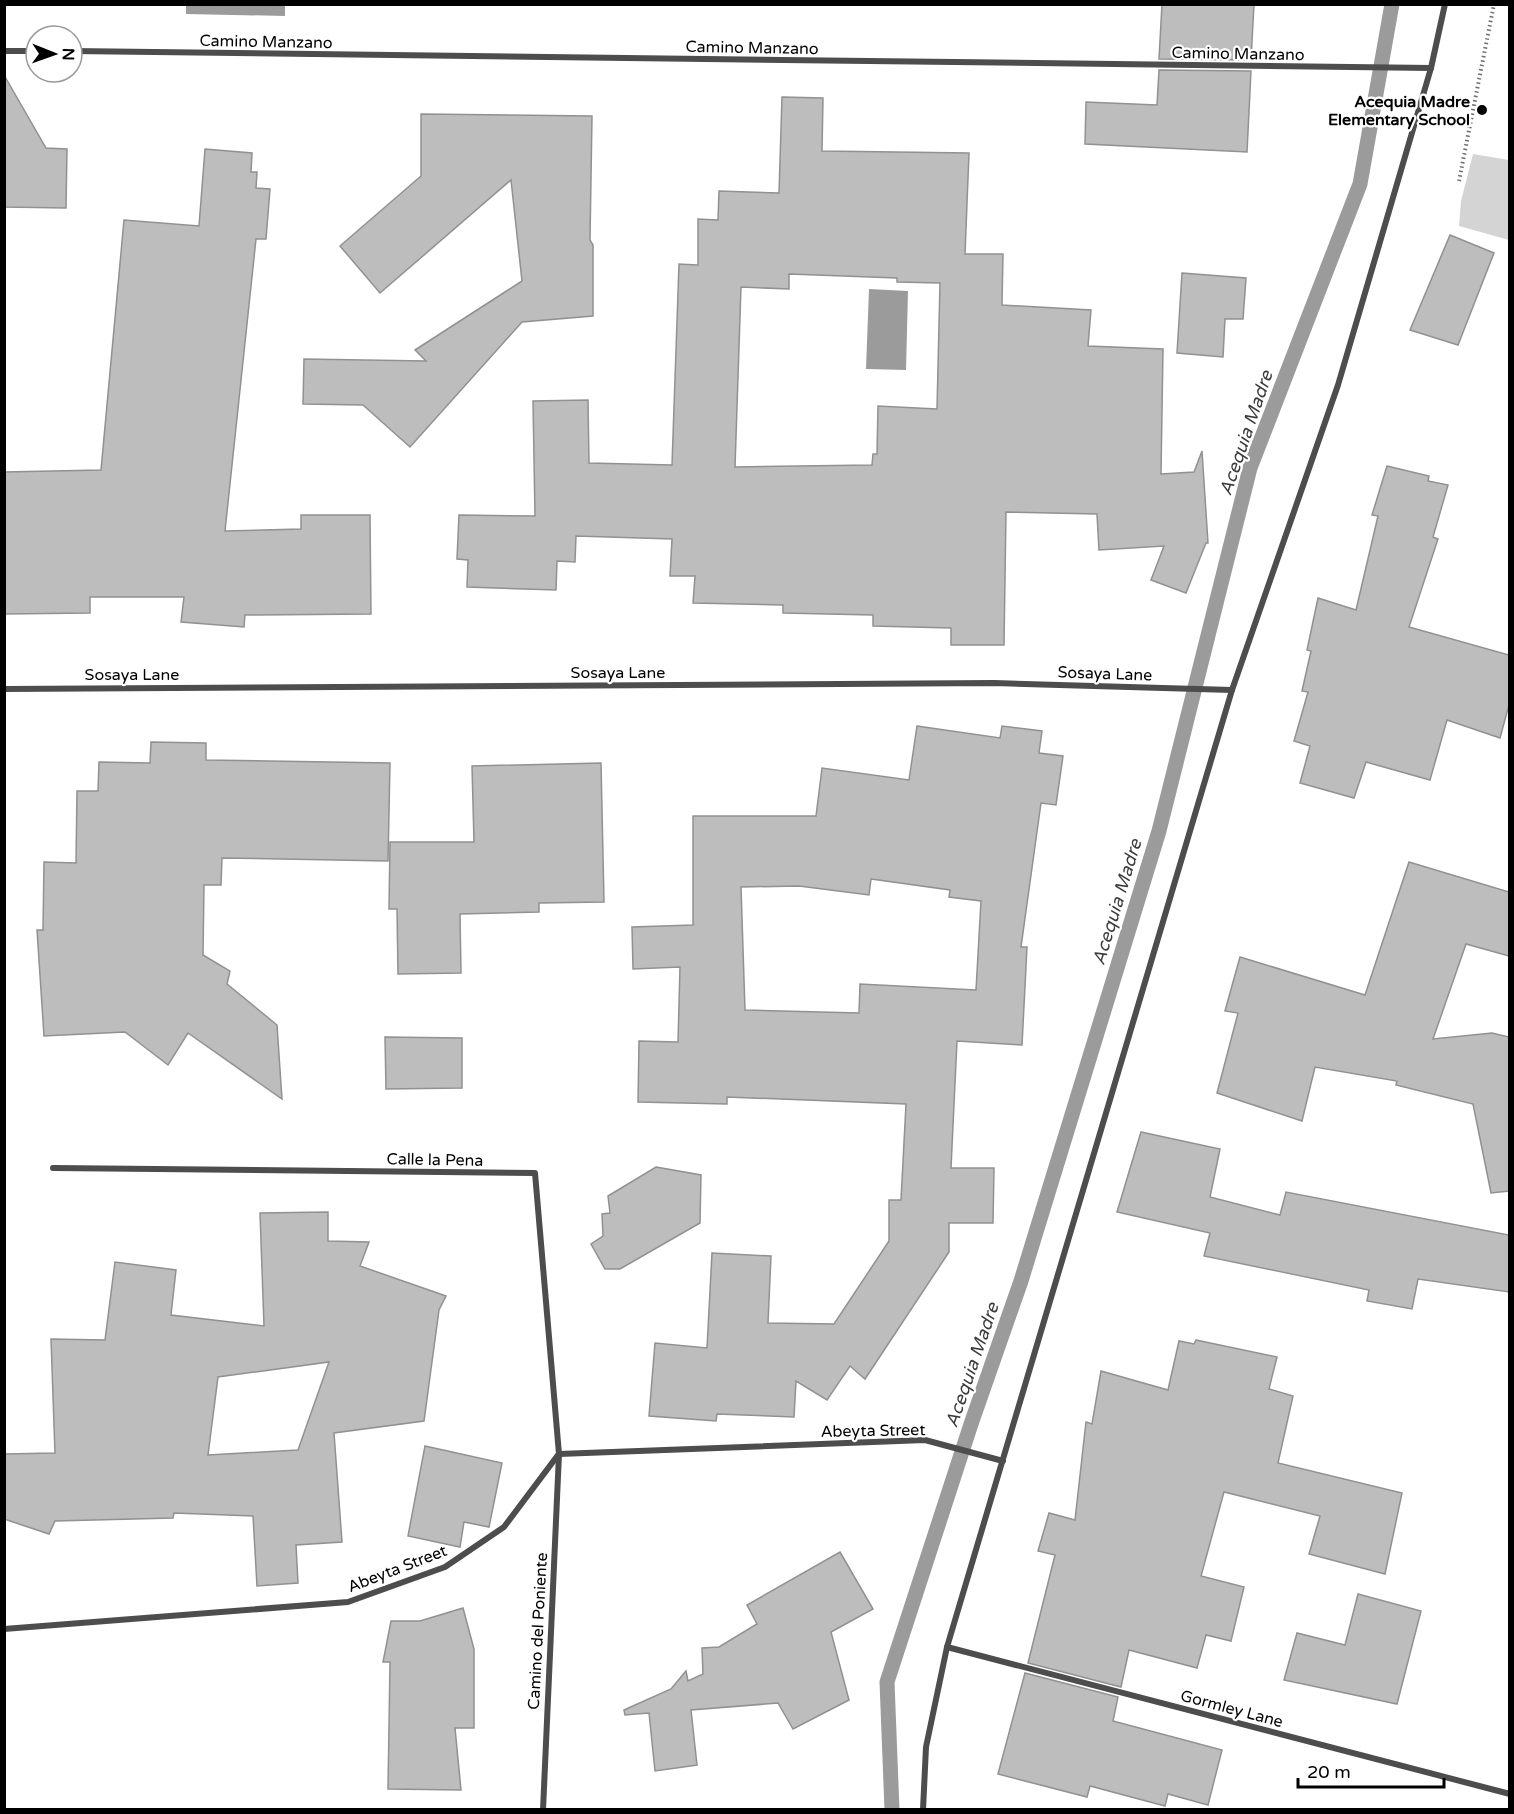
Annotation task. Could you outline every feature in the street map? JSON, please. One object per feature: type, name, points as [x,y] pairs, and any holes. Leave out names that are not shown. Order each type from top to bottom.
[{"type":"street","points":[[923,1809],[927,1747],[947,1647],[1232,690],[1338,385],[1431,68],[1445,4]]},
{"type":"street","points":[[4,51],[24,51]]},
{"type":"street","name":"Camino Manzano","points":[[84,51],[1431,68]]},
{"type":"street","name":"Sosaya Lane","points":[[4,689],[994,683],[1232,690]]},
{"type":"street","name":"Calle la Pena","points":[[52,1168],[535,1173],[559,1454]]},
{"type":"street","name":"Abeyta Street","points":[[4,1629],[348,1602],[445,1567],[504,1527],[559,1454],[925,1440],[1003,1461]]},
{"type":"street","name":"Camino del Poniente","points":[[543,1809],[559,1454]]},
{"type":"street","name":"Gormley Lane","points":[[947,1647],[1509,1794]]},
{"type":"path","points":[[1459,181],[1494,4]]},
{"type":"shaded area","points":[[186,5],[285,5],[285,16],[186,14]]},
{"type":"shaded area","points":[[1473,154],[1509,160],[1509,240],[1459,226],[1461,201]]},
{"type":"shaded area","points":[[869,289],[908,291],[906,370],[866,369]]},
{"type":"building","points":[[1162,4],[1254,4],[1251,60],[1159,59]]},
{"type":"building","points":[[1159,70],[1251,71],[1247,152],[1085,144],[1086,102],[1157,105]]},
{"type":"building","points":[[4,75],[46,148],[67,149],[66,208],[4,207]]},
{"type":"building","points":[[782,97],[823,98],[822,151],[969,153],[965,254],[1003,254],[1002,305],[1091,310],[1088,346],[1163,349],[1161,474],[1194,472],[1202,451],[1208,543],[1206,543],[1186,593],[1151,580],[1164,546],[1099,550],[1097,514],[1006,512],[1004,645],[951,645],[951,628],[873,626],[873,615],[783,613],[783,605],[693,603],[695,576],[670,576],[672,539],[576,536],[575,562],[557,561],[556,590],[467,587],[468,560],[457,559],[459,515],[535,516],[533,401],[588,400],[589,463],[672,465],[679,264],[698,265],[698,219],[718,220],[719,191],[779,193]],"holes":[[[789,274],[897,278],[897,282],[940,283],[937,409],[878,406],[877,454],[873,454],[872,465],[735,467],[741,287],[789,289]]]},
{"type":"building","points":[[421,114],[592,116],[590,240],[593,245],[593,316],[522,322],[410,447],[363,405],[303,404],[304,359],[426,361],[415,350],[522,281],[511,180],[380,293],[340,246],[421,176]]},
{"type":"building","points":[[205,149],[252,153],[251,172],[257,172],[256,188],[270,189],[266,239],[256,239],[225,531],[301,529],[301,515],[370,515],[371,614],[245,615],[244,627],[181,622],[184,597],[90,597],[90,613],[4,614],[4,472],[101,470],[124,220],[199,226]]},
{"type":"building","points":[[1450,235],[1494,253],[1458,345],[1410,330]]},
{"type":"building","points":[[1182,273],[1246,278],[1243,319],[1225,319],[1223,357],[1177,353]]},
{"type":"building","points":[[1387,466],[1429,476],[1428,481],[1448,485],[1433,537],[1438,539],[1409,627],[1509,655],[1509,705],[1500,738],[1447,720],[1430,780],[1366,762],[1354,798],[1300,783],[1310,746],[1294,741],[1308,692],[1302,691],[1311,651],[1307,650],[1318,598],[1356,610],[1378,516],[1372,515]]},
{"type":"building","points":[[917,726],[1000,738],[1002,726],[1042,731],[1039,753],[1063,756],[1056,805],[1041,803],[1021,947],[1027,947],[1022,1045],[957,1041],[951,1168],[994,1168],[993,1223],[949,1223],[949,1252],[865,1379],[850,1366],[827,1400],[796,1381],[794,1417],[717,1414],[716,1421],[649,1416],[655,1343],[707,1348],[712,1253],[771,1256],[768,1323],[834,1324],[889,1241],[889,1200],[901,1200],[906,1104],[727,1097],[727,1104],[638,1102],[639,1041],[678,1042],[680,967],[633,969],[632,927],[693,925],[693,816],[816,816],[822,768],[909,780]],"holes":[[[871,879],[950,890],[949,897],[981,901],[976,990],[860,984],[859,1013],[745,1010],[741,887],[799,886],[869,895]]]},
{"type":"building","points":[[151,742],[206,743],[206,760],[390,763],[388,861],[222,858],[221,885],[204,885],[203,955],[230,971],[227,984],[277,1025],[282,1099],[188,1033],[168,1065],[125,1032],[44,1036],[37,930],[43,930],[44,862],[76,863],[77,791],[98,791],[99,762],[150,763]]},
{"type":"building","points":[[601,763],[604,902],[539,903],[539,912],[460,914],[461,973],[398,974],[397,909],[389,909],[390,842],[474,842],[472,766]]},
{"type":"building","points":[[1409,862],[1509,892],[1509,956],[1466,944],[1433,1039],[1492,1033],[1509,1037],[1509,1191],[1491,1193],[1473,1104],[1396,1085],[1397,1081],[1315,1067],[1302,1121],[1217,1093],[1238,1013],[1225,1011],[1240,957],[1365,995]]},
{"type":"building","points":[[385,1037],[462,1038],[462,1088],[386,1089]]},
{"type":"building","points":[[1141,1132],[1220,1149],[1210,1197],[1280,1215],[1286,1192],[1509,1235],[1509,1292],[1418,1279],[1412,1309],[1367,1301],[1369,1290],[1204,1256],[1210,1233],[1117,1212]]},
{"type":"building","points":[[656,1167],[701,1175],[700,1223],[620,1269],[605,1269],[591,1244],[603,1236],[602,1214],[610,1213],[608,1196]]},
{"type":"building","points":[[328,1212],[328,1241],[369,1242],[360,1266],[446,1296],[439,1310],[424,1421],[334,1433],[342,1542],[296,1545],[298,1583],[257,1586],[253,1516],[174,1513],[173,1518],[55,1521],[49,1534],[4,1519],[4,1454],[55,1453],[51,1339],[105,1340],[115,1262],[176,1270],[171,1315],[264,1326],[260,1213]],"holes":[[[329,1362],[298,1450],[208,1455],[218,1377]]]},
{"type":"building","points":[[1196,1340],[1277,1357],[1269,1389],[1293,1396],[1278,1463],[1402,1493],[1385,1574],[1309,1554],[1320,1516],[1224,1492],[1201,1576],[1244,1587],[1231,1641],[1206,1635],[1197,1668],[1129,1650],[1121,1687],[1028,1663],[1055,1555],[1038,1551],[1049,1513],[1075,1520],[1086,1422],[1092,1424],[1101,1371],[1168,1390],[1179,1341],[1194,1344]]},
{"type":"building","points":[[425,1446],[502,1463],[489,1527],[464,1522],[460,1547],[408,1536]]},
{"type":"building","points":[[840,1552],[873,1609],[831,1632],[849,1700],[793,1729],[778,1703],[691,1710],[697,1765],[655,1771],[649,1713],[625,1715],[624,1710],[671,1689],[686,1671],[688,1681],[703,1674],[702,1648],[719,1647],[757,1624],[747,1605]]},
{"type":"building","points":[[1358,1594],[1421,1611],[1397,1704],[1284,1680],[1297,1633],[1345,1645]]},
{"type":"building","points":[[463,1608],[474,1649],[474,1728],[455,1728],[461,1790],[388,1789],[390,1662],[383,1662],[391,1621],[420,1621]]},
{"type":"building","points":[[1025,1673],[1118,1697],[1113,1721],[1222,1750],[1208,1805],[1168,1794],[1165,1806],[1090,1786],[1087,1797],[998,1774]]},
{"type":"waterway","name":"Acequia Madre","points":[[892,1810],[887,1682],[971,1424],[1021,1281],[1159,831],[1250,468],[1360,184],[1392,4]]},
{"type":"place","name":"Acequia Madre Elementary School","points":[[1482,110]]}]
